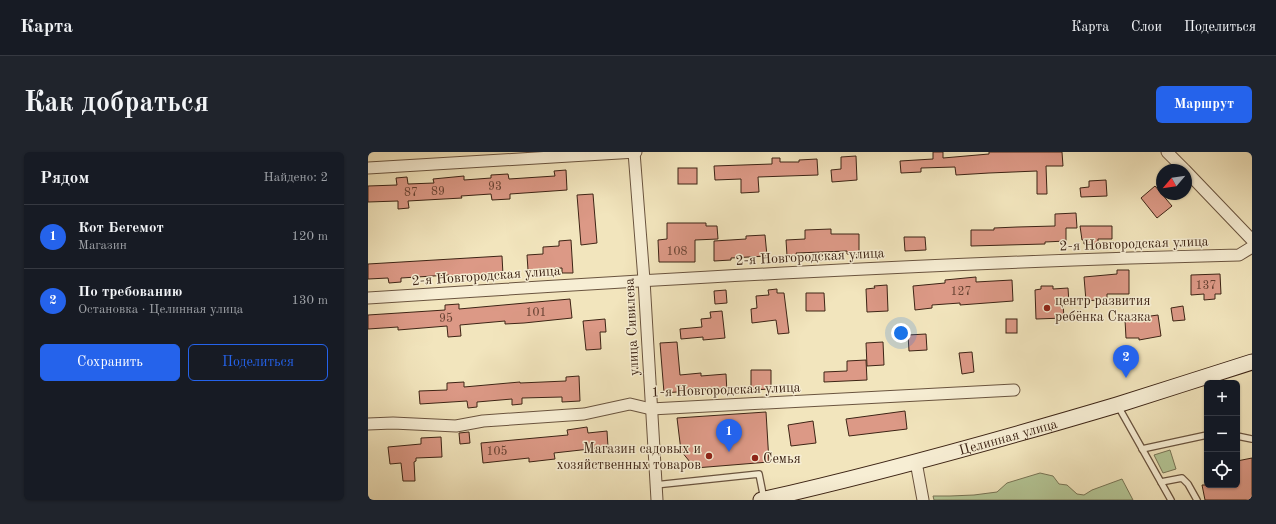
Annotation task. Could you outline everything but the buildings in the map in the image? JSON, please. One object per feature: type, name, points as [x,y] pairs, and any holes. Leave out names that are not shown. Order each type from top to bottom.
[{"type":"main road","name":"Целинная улица","points":[[766,499],[916,462],[1117,404],[1252,362]]},
{"type":"street","points":[[368,168],[634,152]]},
{"type":"street","name":"улица Сивилева","points":[[634,152],[644,280],[657,500]]},
{"type":"street","points":[[1167,152],[1178,164]]},
{"type":"street","points":[[1192,178],[1250,234]]},
{"type":"street","name":"2-я Новгородская улица","points":[[368,298],[644,280],[990,262],[1239,255],[1252,247]]},
{"type":"street","name":"1-я Новгородская улица","points":[[368,424],[393,423],[456,426],[483,421],[584,414],[630,404],[651,409],[1014,390]]},
{"type":"street","points":[[916,462],[923,500]]},
{"type":"lane","points":[[1117,404],[1170,500]]},
{"type":"lane","points":[[1142,449],[1204,436]]},
{"type":"lane","points":[[1240,437],[1252,439]]},
{"type":"lane","points":[[655,485],[760,474],[766,499]]},
{"type":"lane","points":[[1161,482],[1182,478],[1188,484],[1197,500]]},
{"type":"green space","points":[[1170,450],[1176,469],[1163,473],[1154,455]]},
{"type":"green space","points":[[1040,473],[1053,476],[1059,484],[1067,485],[1077,494],[1084,495],[1092,490],[1122,479],[1133,500],[934,500],[933,496],[974,495],[997,492],[1007,483]]},
{"type":"place","name":"центр развития ребёнка Сказка","points":[[1047,308]]},
{"type":"place","name":"По требованию","points":[[1126,378]]},
{"type":"place","name":"Кот Бегемот","points":[[729,452]]},
{"type":"place","name":"Магазин садовых и хозяйственных товаров","points":[[709,456]]},
{"type":"place","name":"Семья","points":[[755,458]]}]
